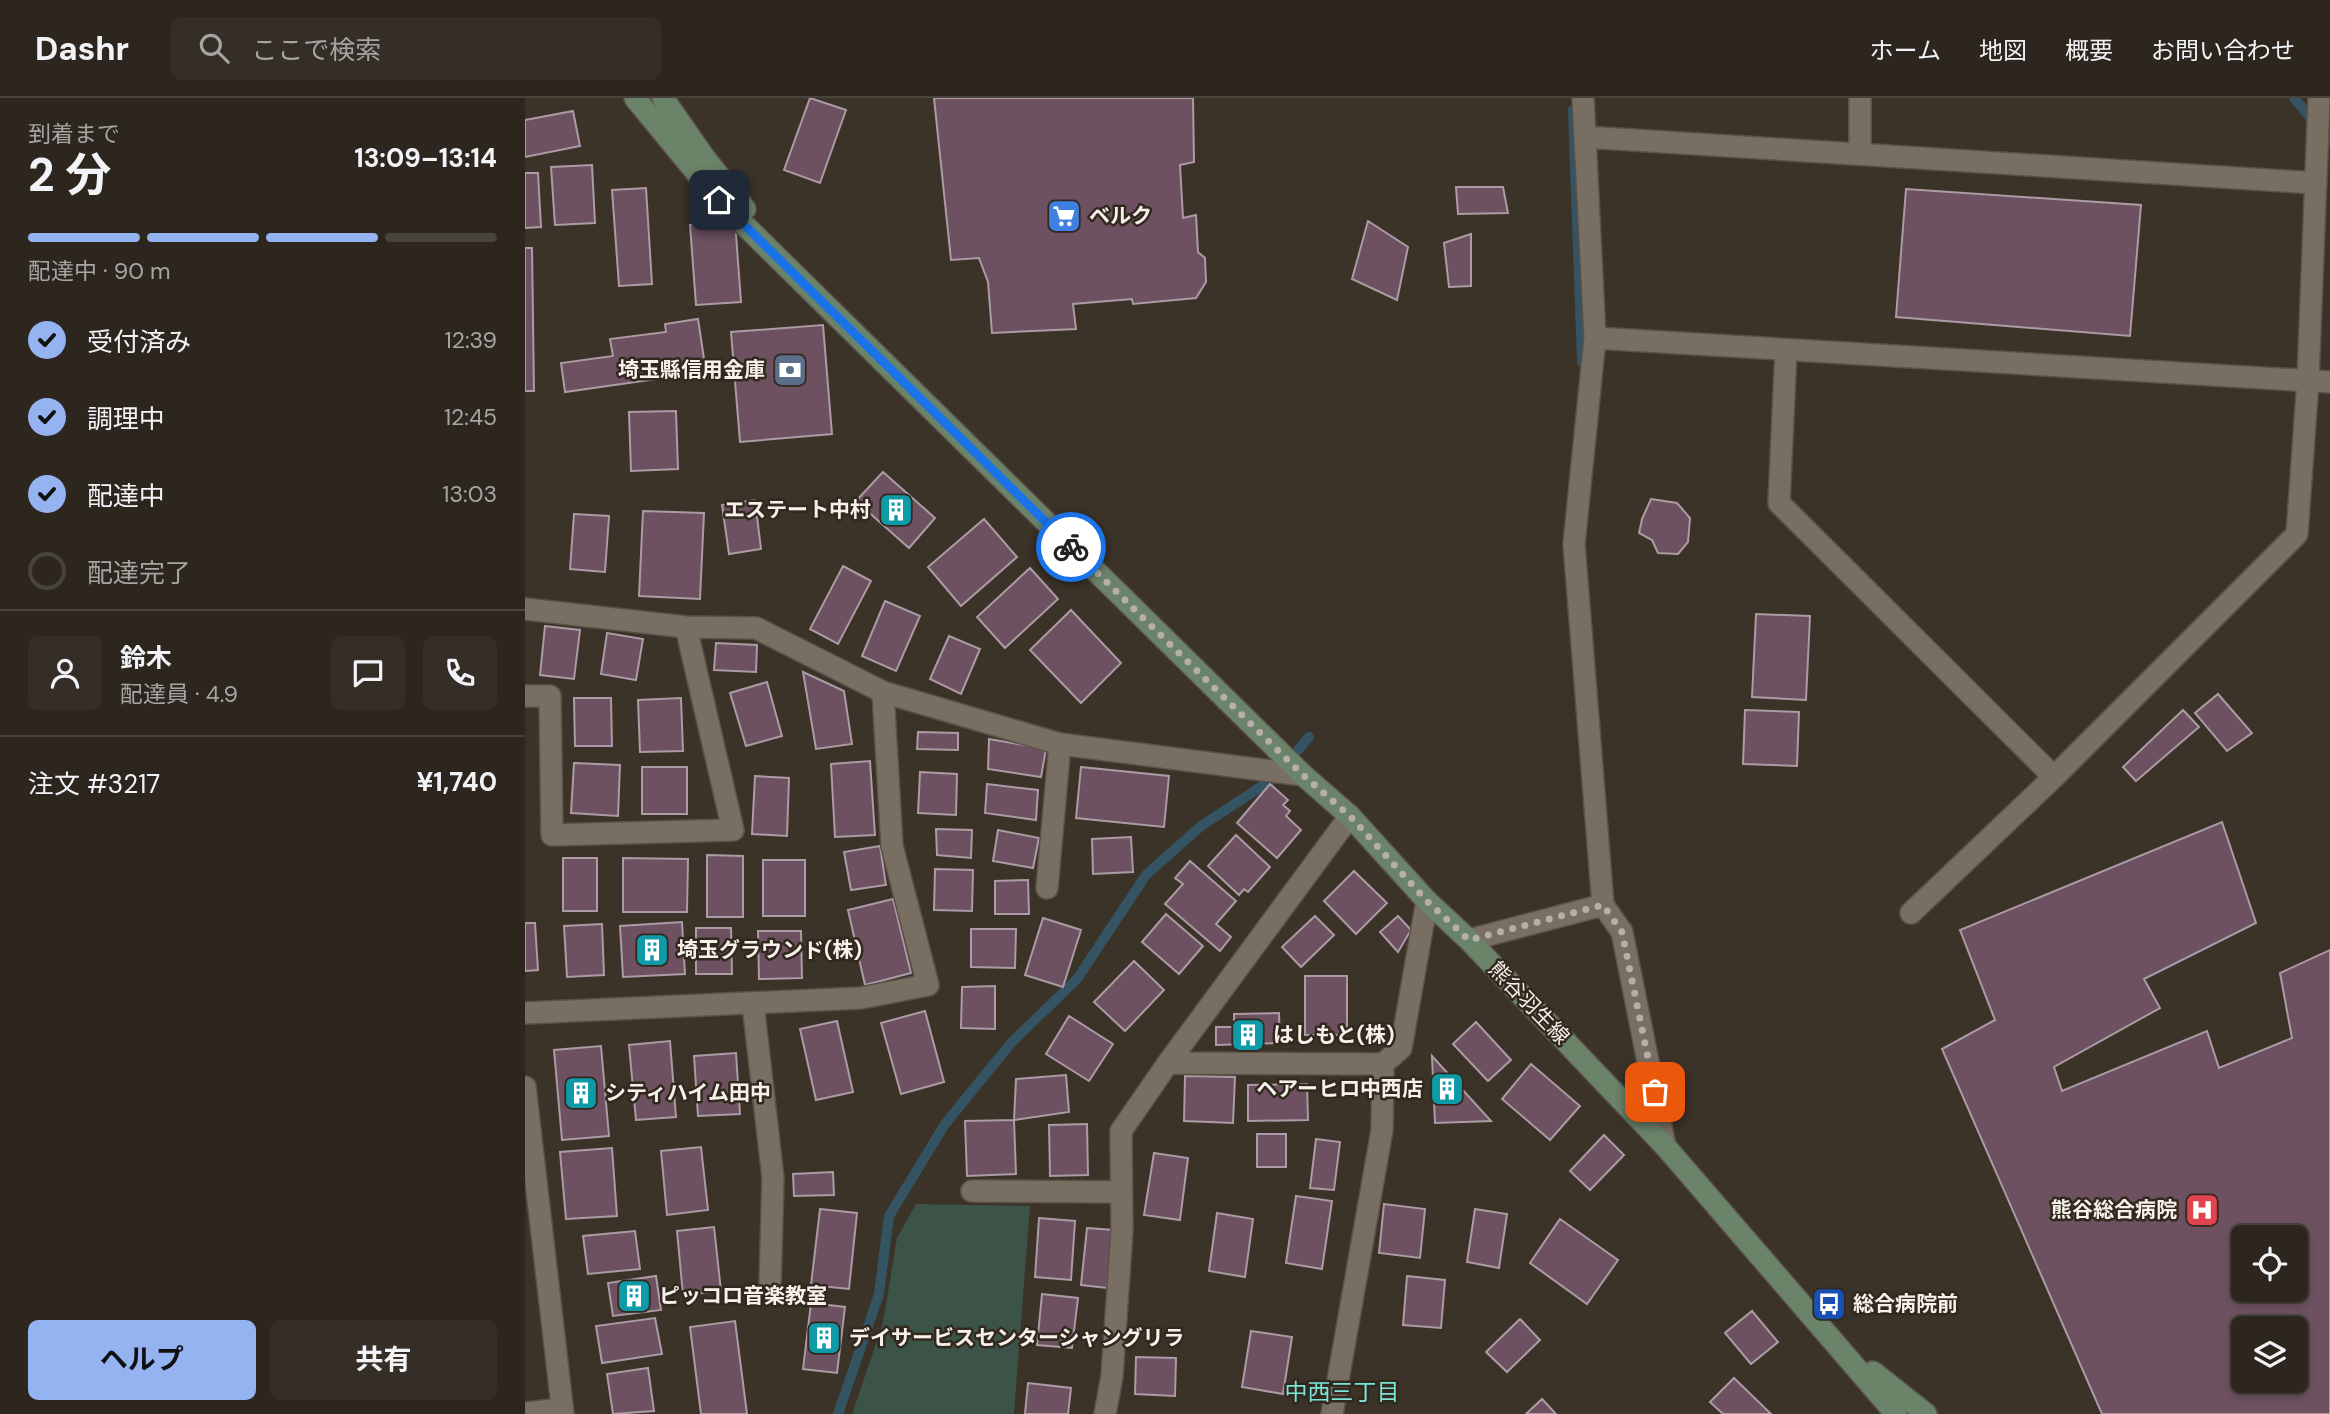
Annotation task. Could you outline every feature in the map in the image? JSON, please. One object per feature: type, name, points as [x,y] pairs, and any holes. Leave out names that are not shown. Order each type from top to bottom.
[{"type":"main road","name":"熊谷羽生線","points":[[635,98],[719,200],[1303,775],[1350,816],[1427,901],[1469,940],[1665,1146],[1896,1414]]},
{"type":"main road","name":"熊谷羽生線","points":[[663,98],[737,199],[878,356]]},
{"type":"main road","name":"熊谷羽生線","points":[[1780,1279],[1870,1369],[1926,1414]]},
{"type":"street","points":[[1583,98],[1595,338],[1574,544],[1603,905],[1622,932],[1665,1146]]},
{"type":"street","points":[[1860,98],[1860,154]]},
{"type":"street","points":[[1911,913],[2054,777],[2297,534],[2308,380],[2319,98]]},
{"type":"street","points":[[1585,137],[2316,183]]},
{"type":"street","points":[[1595,338],[2330,382]]},
{"type":"street","points":[[1786,350],[1779,503],[2054,777]]},
{"type":"street","points":[[525,608],[686,627],[756,628],[883,692],[1060,744],[1303,775]]},
{"type":"street","points":[[525,696],[550,696],[552,835],[733,830],[686,627]]},
{"type":"street","points":[[525,1013],[861,998],[928,985],[892,846],[883,692]]},
{"type":"street","points":[[1047,888],[1060,744]]},
{"type":"street","points":[[1105,1414],[1114,1349],[1122,1230],[1121,1131],[1350,816]]},
{"type":"street","points":[[1168,1063],[1383,1064],[1401,1048],[1427,901]]},
{"type":"street","points":[[1469,940],[1603,905]]},
{"type":"street","points":[[754,1004],[773,1178],[770,1286]]},
{"type":"street","points":[[1332,1414],[1382,1130],[1383,1064]]},
{"type":"street","points":[[525,1087],[563,1411],[525,1413]]},
{"type":"street","points":[[972,1191],[1121,1192]]},
{"type":"green space","points":[[916,1204],[1030,1206],[1014,1414],[852,1414],[883,1323],[897,1238]]},
{"type":"building","points":[[810,98],[846,110],[820,183],[784,170]]},
{"type":"building","name":"ベルク","points":[[934,98],[1193,98],[1194,162],[1180,165],[1183,218],[1196,215],[1198,252],[1205,258],[1206,282],[1196,298],[1133,304],[1132,299],[1073,304],[1076,329],[992,333],[988,282],[979,258],[951,260]]},
{"type":"building","points":[[573,111],[580,146],[525,157],[525,120]]},
{"type":"building","points":[[592,165],[595,223],[555,225],[551,167]]},
{"type":"building","points":[[525,173],[538,173],[541,227],[525,228]]},
{"type":"building","points":[[1456,187],[1503,187],[1508,213],[1458,214]]},
{"type":"building","points":[[646,188],[652,284],[619,286],[612,190]]},
{"type":"building","points":[[1906,189],[2141,205],[2130,336],[1896,317]]},
{"type":"building","points":[[735,221],[741,302],[696,305],[690,225]]},
{"type":"building","points":[[1368,221],[1408,247],[1397,300],[1352,279]]},
{"type":"building","points":[[1471,234],[1471,286],[1449,287],[1444,243]]},
{"type":"building","points":[[525,248],[532,248],[534,391],[525,391]]},
{"type":"building","points":[[698,319],[706,372],[565,392],[561,363],[613,356],[610,339],[666,332],[665,324]]},
{"type":"building","points":[[823,325],[832,434],[740,442],[731,332]]},
{"type":"building","points":[[676,411],[678,469],[631,471],[629,412]]},
{"type":"building","name":"エステート中村","points":[[883,472],[935,518],[909,548],[856,501]]},
{"type":"building","points":[[1651,499],[1677,503],[1690,518],[1688,542],[1678,554],[1658,553],[1652,540],[1639,533]]},
{"type":"building","points":[[755,500],[761,549],[729,554],[722,505]]},
{"type":"building","points":[[643,511],[704,513],[700,599],[639,596]]},
{"type":"building","points":[[574,514],[609,516],[605,572],[570,569]]},
{"type":"building","points":[[984,519],[1017,557],[961,606],[928,567]]},
{"type":"building","points":[[843,566],[871,581],[838,644],[810,629]]},
{"type":"building","points":[[1030,568],[1058,599],[1005,648],[977,617]]},
{"type":"building","points":[[885,601],[920,616],[896,671],[862,656]]},
{"type":"building","points":[[1071,610],[1121,663],[1081,703],[1030,650]]},
{"type":"building","points":[[1756,614],[1810,616],[1806,700],[1752,697]]},
{"type":"building","points":[[545,626],[580,630],[574,679],[540,675]]},
{"type":"building","points":[[607,633],[643,639],[636,680],[601,674]]},
{"type":"building","points":[[949,636],[980,649],[961,694],[930,679]]},
{"type":"building","points":[[716,643],[757,645],[756,672],[714,670]]},
{"type":"building","points":[[803,672],[844,691],[852,744],[816,749]]},
{"type":"building","points":[[767,682],[782,736],[746,746],[730,693]]},
{"type":"building","points":[[2218,694],[2252,733],[2227,751],[2195,713]]},
{"type":"building","points":[[574,698],[611,698],[612,746],[575,746]]},
{"type":"building","points":[[681,698],[683,751],[640,752],[638,700]]},
{"type":"building","points":[[1745,710],[1799,712],[1797,766],[1743,764]]},
{"type":"building","points":[[2183,710],[2199,727],[2136,781],[2123,767]]},
{"type":"building","points":[[918,732],[958,733],[958,750],[917,749]]},
{"type":"building","points":[[989,739],[1046,749],[1041,777],[988,769]]},
{"type":"building","points":[[870,761],[875,835],[835,837],[831,764]]},
{"type":"building","points":[[574,763],[620,765],[618,816],[571,813]]},
{"type":"building","points":[[642,767],[687,767],[687,814],[642,814]]},
{"type":"building","points":[[1081,767],[1169,776],[1164,827],[1076,818]]},
{"type":"building","points":[[920,772],[957,774],[956,815],[918,813]]},
{"type":"building","points":[[755,776],[789,778],[787,836],[752,834]]},
{"type":"building","points":[[987,784],[1038,790],[1036,820],[985,813]]},
{"type":"building","points":[[1270,784],[1288,800],[1283,805],[1290,811],[1286,816],[1301,830],[1277,858],[1237,823]]},
{"type":"building","points":[[2222,822],[2256,923],[2144,979],[2160,1008],[2054,1067],[2062,1091],[2207,1031],[2219,1068],[2292,1038],[2280,973],[2330,950],[2330,1414],[2102,1414],[1942,1049],[1995,1020],[1960,930]]},
{"type":"building","points":[[936,829],[972,830],[971,858],[937,855]]},
{"type":"building","points":[[998,830],[1039,838],[1033,868],[993,861]]},
{"type":"building","points":[[1236,835],[1270,867],[1248,892],[1244,889],[1239,895],[1208,866]]},
{"type":"building","points":[[1131,837],[1133,872],[1093,874],[1092,839]]},
{"type":"building","points":[[880,846],[886,885],[851,890],[844,852]]},
{"type":"building","points":[[707,855],[743,856],[743,917],[707,917]]},
{"type":"building","points":[[563,858],[597,858],[597,911],[563,911]]},
{"type":"building","points":[[623,858],[688,859],[687,912],[623,912]]},
{"type":"building","points":[[763,860],[805,860],[805,916],[763,916]]},
{"type":"building","points":[[1190,861],[1236,901],[1216,924],[1231,937],[1220,951],[1165,904],[1183,884],[1175,878]]},
{"type":"building","points":[[935,869],[973,870],[972,911],[934,910]]},
{"type":"building","points":[[1354,871],[1387,903],[1356,934],[1324,901]]},
{"type":"building","points":[[1028,880],[1029,914],[995,914],[995,881]]},
{"type":"building","points":[[893,899],[911,973],[865,985],[848,910]]},
{"type":"building","points":[[1166,914],[1203,946],[1179,974],[1142,942]]},
{"type":"building","points":[[1315,916],[1334,935],[1301,967],[1282,947]]},
{"type":"building","points":[[1398,916],[1411,930],[1398,952],[1380,932]]},
{"type":"building","points":[[1043,918],[1081,930],[1063,987],[1025,975]]},
{"type":"building","name":"埼玉グラウンド(株)","points":[[682,922],[685,974],[623,977],[620,926]]},
{"type":"building","points":[[525,923],[535,923],[538,970],[525,971]]},
{"type":"building","points":[[602,924],[604,975],[567,977],[564,926]]},
{"type":"building","points":[[696,928],[731,928],[732,974],[696,974]]},
{"type":"building","points":[[971,929],[1016,929],[1015,968],[971,967]]},
{"type":"building","points":[[758,931],[801,931],[802,978],[759,979]]},
{"type":"building","points":[[1134,961],[1164,990],[1125,1031],[1094,1002]]},
{"type":"building","points":[[1305,976],[1347,976],[1347,1035],[1305,1035]]},
{"type":"building","points":[[995,986],[995,1029],[961,1028],[962,987]]},
{"type":"building","points":[[925,1011],[944,1082],[901,1094],[881,1023]]},
{"type":"building","name":"はしもと(株)","points":[[1279,1013],[1280,1043],[1216,1045],[1216,1027],[1234,1027],[1234,1014]]},
{"type":"building","points":[[1069,1016],[1113,1044],[1089,1081],[1046,1054]]},
{"type":"building","points":[[837,1021],[853,1092],[816,1100],[800,1029]]},
{"type":"building","points":[[1476,1022],[1511,1060],[1488,1081],[1453,1044]]},
{"type":"building","points":[[670,1041],[676,1117],[636,1120],[629,1045]]},
{"type":"building","name":"シティハイム田中","points":[[601,1046],[609,1136],[562,1140],[554,1050]]},
{"type":"building","points":[[736,1053],[740,1114],[698,1116],[694,1056]]},
{"type":"building","name":"ヘアーヒロ中西店","points":[[1432,1056],[1491,1121],[1435,1123]]},
{"type":"building","points":[[1531,1064],[1580,1106],[1550,1140],[1502,1099]]},
{"type":"building","points":[[1066,1075],[1069,1112],[1014,1120],[1016,1079]]},
{"type":"building","points":[[1185,1076],[1235,1077],[1233,1123],[1184,1121]]},
{"type":"building","points":[[1307,1084],[1308,1120],[1248,1121],[1248,1085]]},
{"type":"building","points":[[1014,1120],[1016,1174],[967,1176],[965,1121]]},
{"type":"building","points":[[1087,1124],[1088,1175],[1050,1176],[1049,1125]]},
{"type":"building","points":[[1257,1134],[1286,1134],[1286,1167],[1257,1167]]},
{"type":"building","points":[[1604,1135],[1624,1155],[1590,1190],[1570,1171]]},
{"type":"building","points":[[1316,1139],[1340,1142],[1334,1190],[1310,1188]]},
{"type":"building","points":[[701,1147],[708,1210],[667,1215],[661,1151]]},
{"type":"building","points":[[612,1148],[617,1216],[566,1219],[560,1152]]},
{"type":"building","points":[[1154,1153],[1188,1158],[1180,1220],[1144,1215]]},
{"type":"building","points":[[833,1172],[834,1195],[794,1196],[793,1174]]},
{"type":"building","points":[[1296,1196],[1332,1201],[1322,1269],[1286,1263]]},
{"type":"building","points":[[1384,1204],[1425,1209],[1420,1258],[1379,1253]]},
{"type":"building","points":[[820,1209],[857,1213],[849,1289],[811,1285]]},
{"type":"building","points":[[1475,1209],[1507,1214],[1499,1268],[1467,1262]]},
{"type":"building","points":[[1217,1213],[1253,1219],[1245,1277],[1209,1271]]},
{"type":"building","points":[[1039,1218],[1075,1221],[1071,1280],[1035,1277]]},
{"type":"building","points":[[1560,1219],[1618,1260],[1587,1304],[1530,1263]]},
{"type":"building","points":[[714,1227],[721,1291],[683,1295],[677,1231]]},
{"type":"building","points":[[1087,1228],[1113,1230],[1107,1288],[1081,1285]]},
{"type":"building","points":[[635,1231],[640,1269],[588,1274],[583,1236]]},
{"type":"building","name":"ピッコロ音楽教室","points":[[656,1276],[661,1310],[613,1316],[608,1283]]},
{"type":"building","points":[[1407,1276],[1445,1280],[1441,1328],[1403,1325]]},
{"type":"building","points":[[1042,1294],[1078,1298],[1072,1348],[1037,1345]]},
{"type":"building","name":"デイサービスセンターシャングリラ","points":[[811,1303],[845,1307],[837,1373],[803,1369]]},
{"type":"building","points":[[1752,1311],[1778,1342],[1751,1364],[1725,1333]]},
{"type":"building","points":[[655,1318],[662,1354],[602,1363],[596,1326]]},
{"type":"building","points":[[1520,1319],[1540,1340],[1507,1372],[1486,1352]]},
{"type":"building","points":[[735,1321],[747,1414],[701,1414],[690,1327]]},
{"type":"building","points":[[1251,1331],[1292,1337],[1283,1394],[1242,1387]]},
{"type":"building","points":[[1136,1357],[1176,1358],[1175,1396],[1135,1394]]},
{"type":"building","points":[[648,1368],[654,1411],[613,1414],[607,1374]]},
{"type":"building","points":[[1734,1378],[1771,1414],[1723,1414],[1710,1402]]},
{"type":"building","points":[[1028,1383],[1071,1388],[1068,1414],[1025,1414]]},
{"type":"building","points":[[1542,1399],[1556,1414],[1526,1414]]},
{"type":"waterway","points":[[2294,98],[2330,141]]},
{"type":"waterway","points":[[1573,110],[1582,362]]},
{"type":"waterway","points":[[838,1414],[879,1294],[889,1216],[945,1124],[1011,1043],[1077,979],[1146,875],[1201,826],[1273,779],[1309,737]]},
{"type":"way so far","points":[[1071,547],[1303,775],[1350,816],[1427,901],[1469,940],[1603,905],[1622,932],[1655,1092]]},
{"type":"place","name":"ベルク","points":[[1064,216]]},
{"type":"place","name":"埼玉縣信用金庫","points":[[790,370]]},
{"type":"place","name":"エステート中村","points":[[896,510]]},
{"type":"place","name":"埼玉グラウンド(株)","points":[[652,950]]},
{"type":"place","name":"はしもと(株)","points":[[1248,1035]]},
{"type":"place","name":"ヘアーヒロ中西店","points":[[1447,1089]]},
{"type":"place","name":"シティハイム田中","points":[[581,1093]]},
{"type":"place","name":"熊谷総合病院","points":[[2202,1210]]},
{"type":"place","name":"ピッコロ音楽教室","points":[[634,1296]]},
{"type":"place","name":"総合病院前","points":[[1829,1304]]},
{"type":"place","name":"デイサービスセンターシャングリラ","points":[[824,1338]]},
{"type":"district","name":"中西三丁目","points":[[1342,1392]]},
{"type":"route","points":[[719,200],[1071,547]]}]
